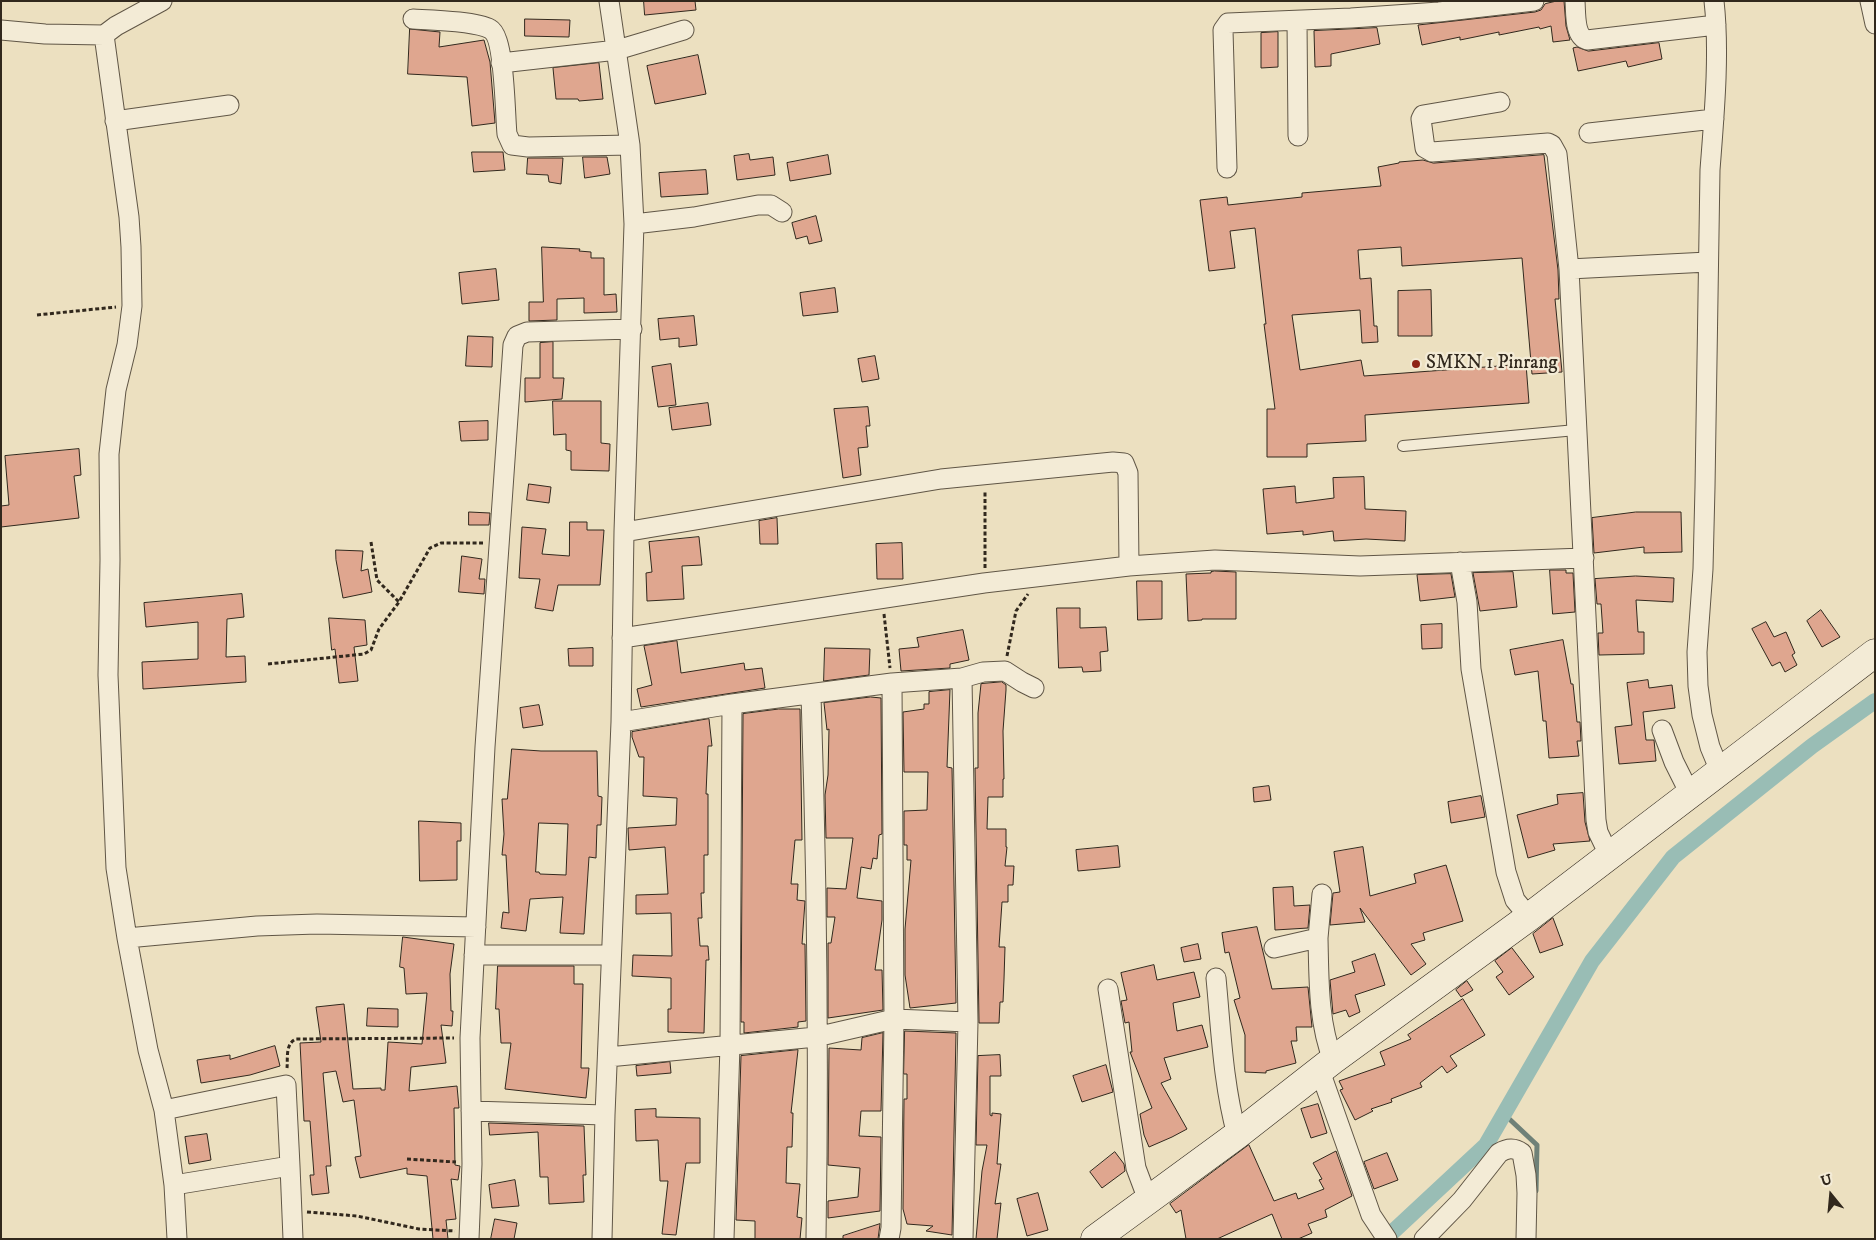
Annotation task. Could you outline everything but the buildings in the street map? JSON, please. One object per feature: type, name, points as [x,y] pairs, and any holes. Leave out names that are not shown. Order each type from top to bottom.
[{"type":"street","points":[[1,30],[45,34],[104,35],[116,26],[162,1]]},
{"type":"street","points":[[602,1239],[605,1115],[621,722],[624,532],[634,224],[630,145],[609,1]]},
{"type":"street","points":[[1227,168],[1224,26],[1231,22],[1297,21],[1439,12],[1534,1]]},
{"type":"street","points":[[1575,1],[1579,32],[1583,39],[1587,40],[1716,25]]},
{"type":"street","points":[[1714,1],[1716,25],[1708,262],[1706,487],[1697,669],[1702,715],[1710,747],[1720,771]]},
{"type":"street","points":[[1870,1],[1875,24]]},
{"type":"street","points":[[413,19],[455,22],[489,29],[495,34],[498,39],[501,63],[506,128],[512,145],[528,147],[630,145]]},
{"type":"street","points":[[1297,21],[1298,136]]},
{"type":"street","points":[[501,63],[617,50],[684,30]]},
{"type":"street","points":[[104,35],[129,218],[132,306],[116,390],[109,454],[108,675],[116,868],[148,1050],[164,1110],[174,1186],[177,1239]]},
{"type":"street","points":[[1500,102],[1424,114],[1421,119],[1425,148],[1432,152],[1548,143],[1552,145],[1557,154],[1569,269],[1596,820],[1598,832],[1609,855]]},
{"type":"street","points":[[115,121],[229,105]]},
{"type":"street","points":[[1589,134],[1714,119]]},
{"type":"street","points":[[634,224],[694,217],[758,205],[771,206],[782,212]]},
{"type":"street","points":[[1569,269],[1708,262]]},
{"type":"street","points":[[468,1235],[472,1164],[470,1038],[474,955],[498,543],[514,340],[522,334],[534,332],[632,329]]},
{"type":"street","points":[[624,532],[941,479],[1124,462],[1128,473],[1129,566]]},
{"type":"street","points":[[622,638],[984,583],[1129,566],[1216,560],[1360,566],[1584,558]]},
{"type":"street","points":[[1460,562],[1467,602],[1471,669],[1506,872],[1515,900],[1529,917]]},
{"type":"street","points":[[1095,1239],[1237,1135],[1326,1065],[1529,917],[1875,653]]},
{"type":"street","points":[[621,722],[732,704],[892,683],[962,678],[983,672],[1004,671],[1034,688]]},
{"type":"street","points":[[962,678],[968,1022],[963,1239]]},
{"type":"street","points":[[889,1239],[891,1228],[894,1019],[892,683]]},
{"type":"street","points":[[811,695],[815,820],[816,1239]]},
{"type":"street","points":[[724,1239],[730,1045],[732,704]]},
{"type":"street","points":[[1662,730],[1690,794]]},
{"type":"street","points":[[1322,894],[1318,938],[1326,1065],[1371,1215],[1382,1232]]},
{"type":"street","points":[[127,938],[257,926],[317,924],[476,927]]},
{"type":"street","points":[[1274,948],[1318,938]]},
{"type":"street","points":[[474,955],[611,955]]},
{"type":"street","points":[[1216,978],[1226,1075],[1237,1135]]},
{"type":"street","points":[[1108,989],[1136,1168],[1148,1200]]},
{"type":"street","points":[[608,1058],[816,1037],[894,1019],[968,1022]]},
{"type":"street","points":[[164,1110],[286,1085],[293,1239]]},
{"type":"street","points":[[471,1111],[605,1115]]},
{"type":"street","points":[[1424,1239],[1462,1200],[1499,1153],[1512,1148],[1522,1153],[1526,1175],[1526,1239]]},
{"type":"street","points":[[174,1186],[290,1166]]},
{"type":"lane","points":[[1403,446],[1576,430]]},
{"type":"path","points":[[36,315],[132,306]]},
{"type":"path","points":[[984,583],[986,474]]},
{"type":"path","points":[[371,542],[377,580],[399,602]]},
{"type":"path","points":[[268,664],[364,654],[371,650],[379,629],[399,602],[430,548],[441,543],[498,543]]},
{"type":"path","points":[[1004,671],[1016,611],[1036,587],[1036,576]]},
{"type":"path","points":[[883,599],[892,683]]},
{"type":"path","points":[[286,1085],[288,1046],[296,1039],[470,1038]]},
{"type":"path","points":[[407,1159],[472,1164]]},
{"type":"path","points":[[292,1211],[357,1216],[468,1235]]},
{"type":"waterway","points":[[1385,1239],[1486,1145],[1592,961],[1673,857],[1812,746],[1875,701]]},
{"type":"waterway","points":[[1504,1114],[1537,1145],[1536,1191]]},
{"type":"place","name":"SMKN 1 Pinrang","points":[[1416,364]]}]
